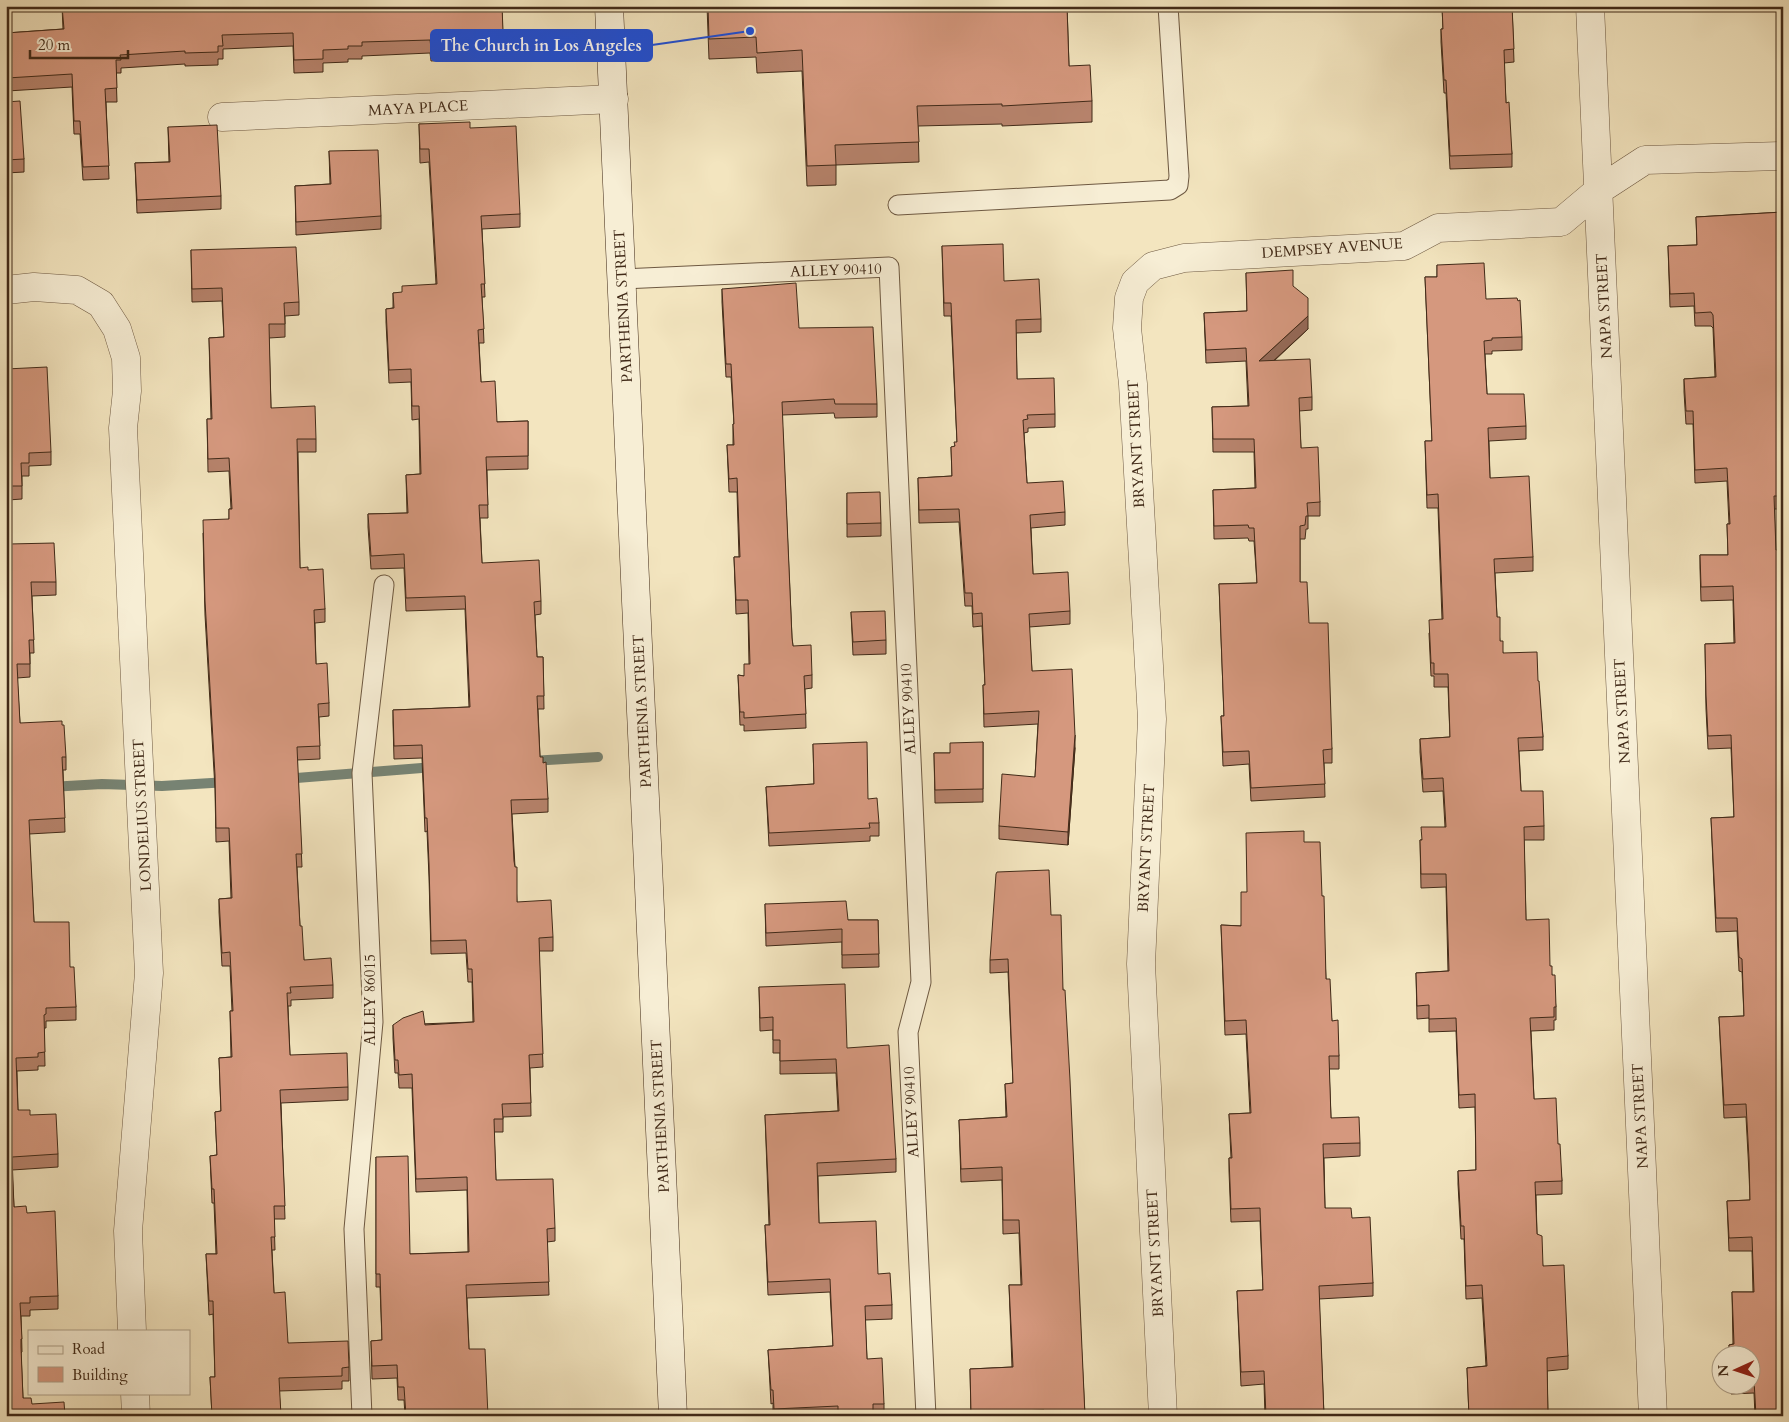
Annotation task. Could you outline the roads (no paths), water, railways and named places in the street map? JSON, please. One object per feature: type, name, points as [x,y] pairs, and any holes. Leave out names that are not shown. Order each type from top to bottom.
[{"type":"street","name":"PARTHENIA STREET","points":[[609,6],[673,1416]]},
{"type":"street","name":"NAPA STREET","points":[[1590,6],[1653,1416]]},
{"type":"street","name":"MAYA PLACE","points":[[222,118],[614,99]]},
{"type":"street","name":"DEMPSEY AVENUE","points":[[1135,282],[1153,266],[1184,258],[1404,246],[1438,228],[1561,222],[1599,190],[1645,160],[1783,156]]},
{"type":"street","name":"BRYANT STREET","points":[[1135,282],[1129,298],[1127,328],[1133,384],[1152,719],[1141,964],[1163,1416]]},
{"type":"street","name":"LONDELIUS STREET","points":[[6,290],[34,287],[77,290],[101,304],[117,329],[126,358],[127,391],[123,428],[149,973],[128,1231],[132,1330]]},
{"type":"street","points":[[135,1394],[136,1416]]},
{"type":"lane","points":[[898,205],[1170,190],[1178,185],[1179,176],[1168,6]]},
{"type":"lane","name":"ALLEY 90410","points":[[622,279],[889,267],[921,982],[908,1032],[926,1416]]},
{"type":"lane","name":"ALLEY 86015","points":[[362,1416],[354,1229],[373,1022],[362,773],[384,585]]},
{"type":"waterway","points":[[531,761],[598,757]]},
{"type":"waterway","points":[[284,779],[434,767]]},
{"type":"waterway","points":[[50,787],[102,784],[162,786],[228,782]]},
{"type":"place","name":"The Church in Los Angeles","points":[[750,31]]}]
